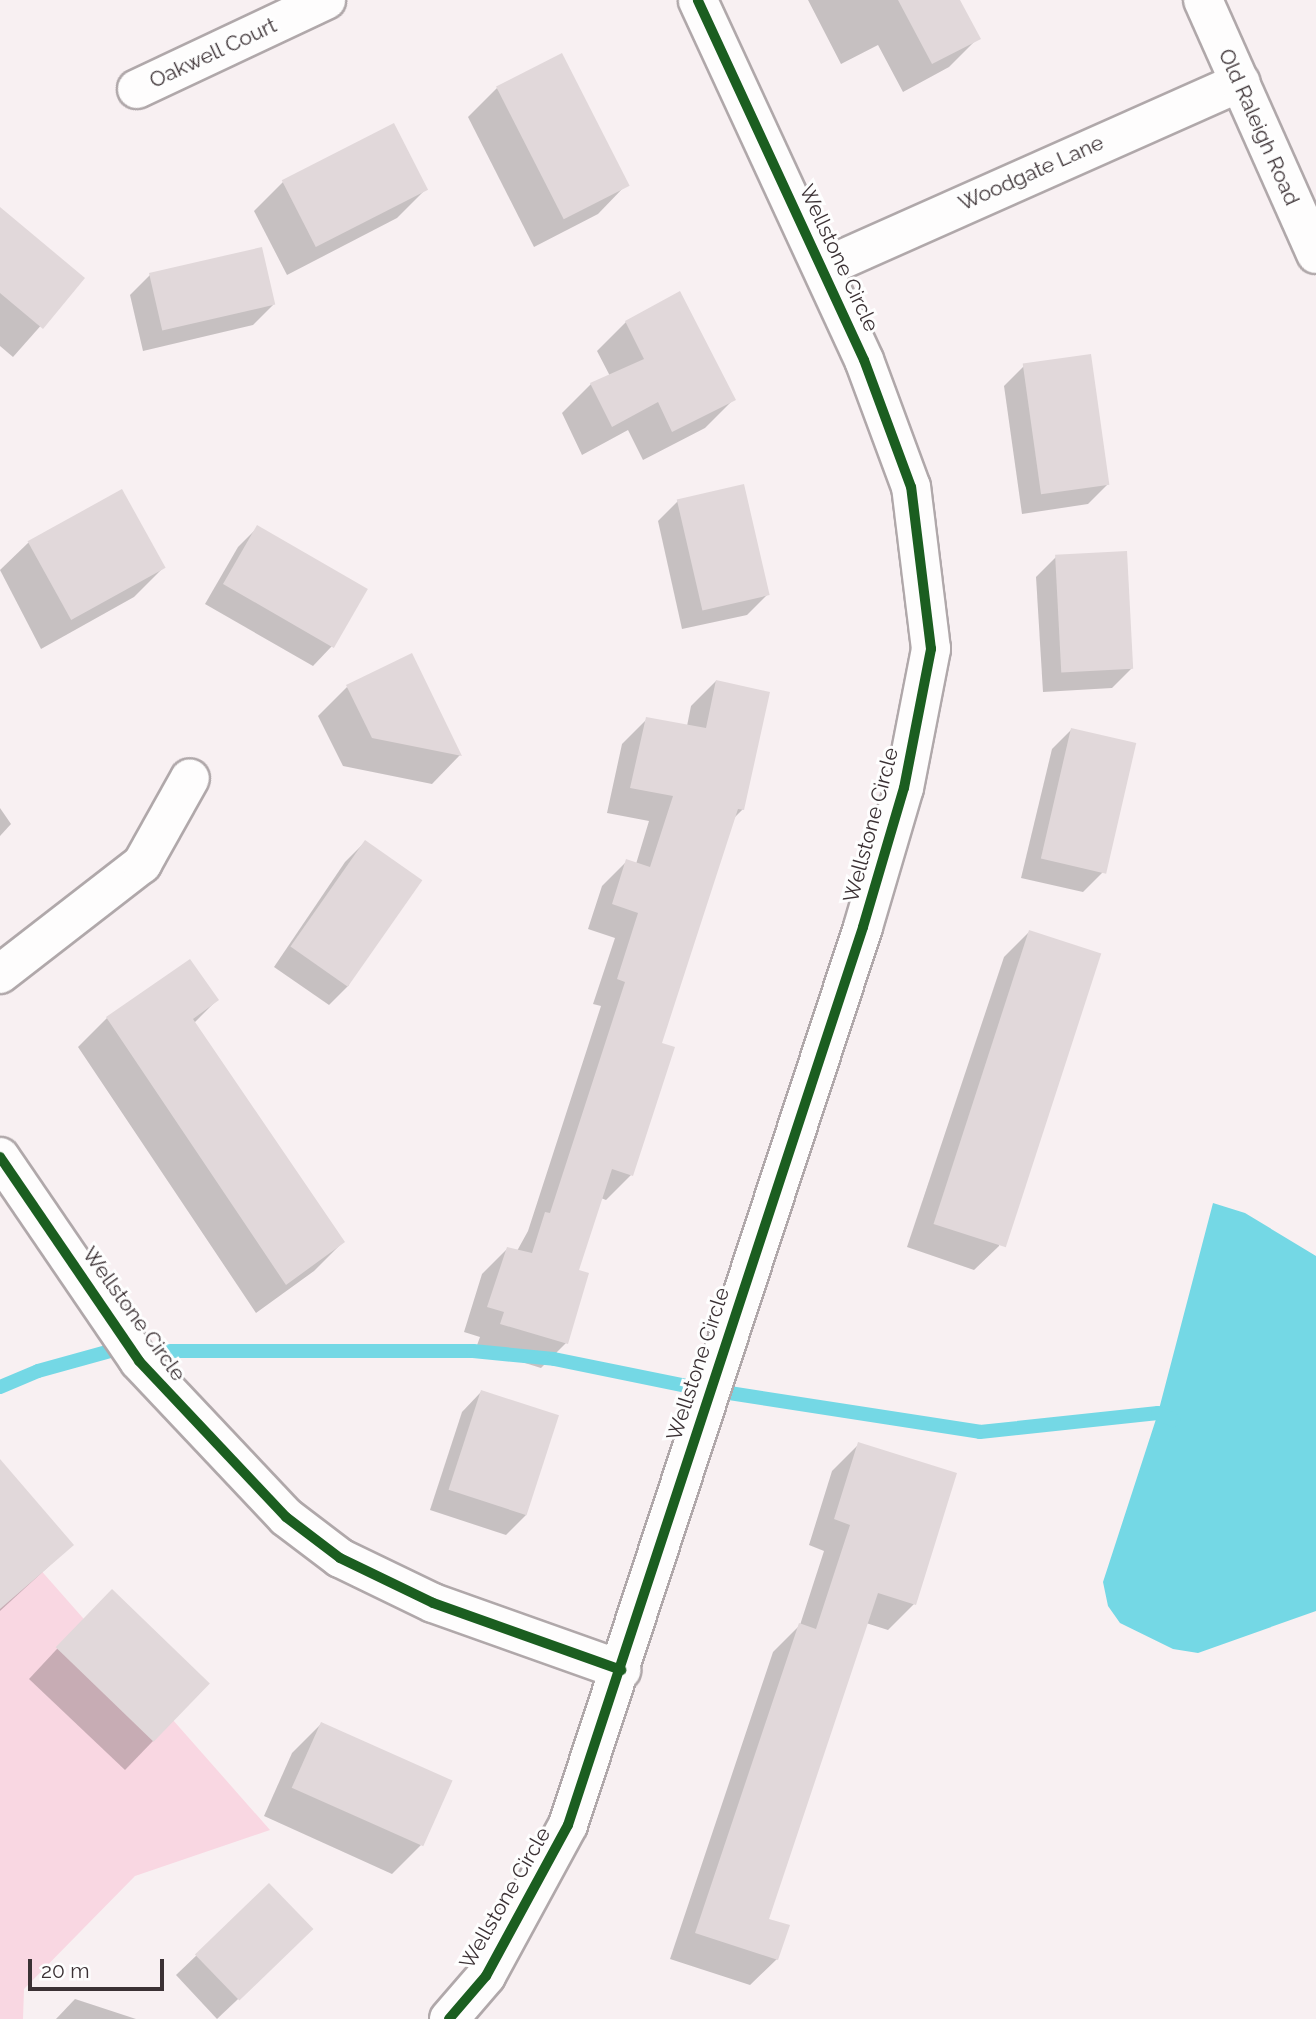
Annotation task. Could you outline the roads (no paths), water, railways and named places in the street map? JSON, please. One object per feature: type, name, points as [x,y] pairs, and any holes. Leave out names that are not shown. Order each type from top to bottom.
[{"type":"street","name":"Oakwell Court","points":[[137,89],[326,0]]},
{"type":"street","name":"Wellstone Circle","points":[[449,2019],[485,1976],[568,1825],[867,915],[904,788],[931,649],[911,487],[864,360],[698,0]]},
{"type":"street","name":"Old Raleigh Road","points":[[1203,0],[1316,254]]},
{"type":"street","name":"Woodgate Lane","points":[[823,268],[1240,82]]},
{"type":"street","points":[[0,974],[142,864],[190,778]]},
{"type":"street","name":"Wellstone Circle","points":[[0,1157],[139,1361],[286,1517],[340,1558],[433,1603],[621,1670]]},
{"type":"water","points":[[1213,1203],[1245,1213],[1316,1256],[1316,1611],[1198,1653],[1173,1649],[1120,1623],[1108,1606],[1103,1582],[1158,1413]]},
{"type":"waterway","points":[[0,1387],[38,1371],[110,1351],[473,1351],[554,1359],[697,1388],[980,1432],[1158,1413],[1173,1420]]}]
